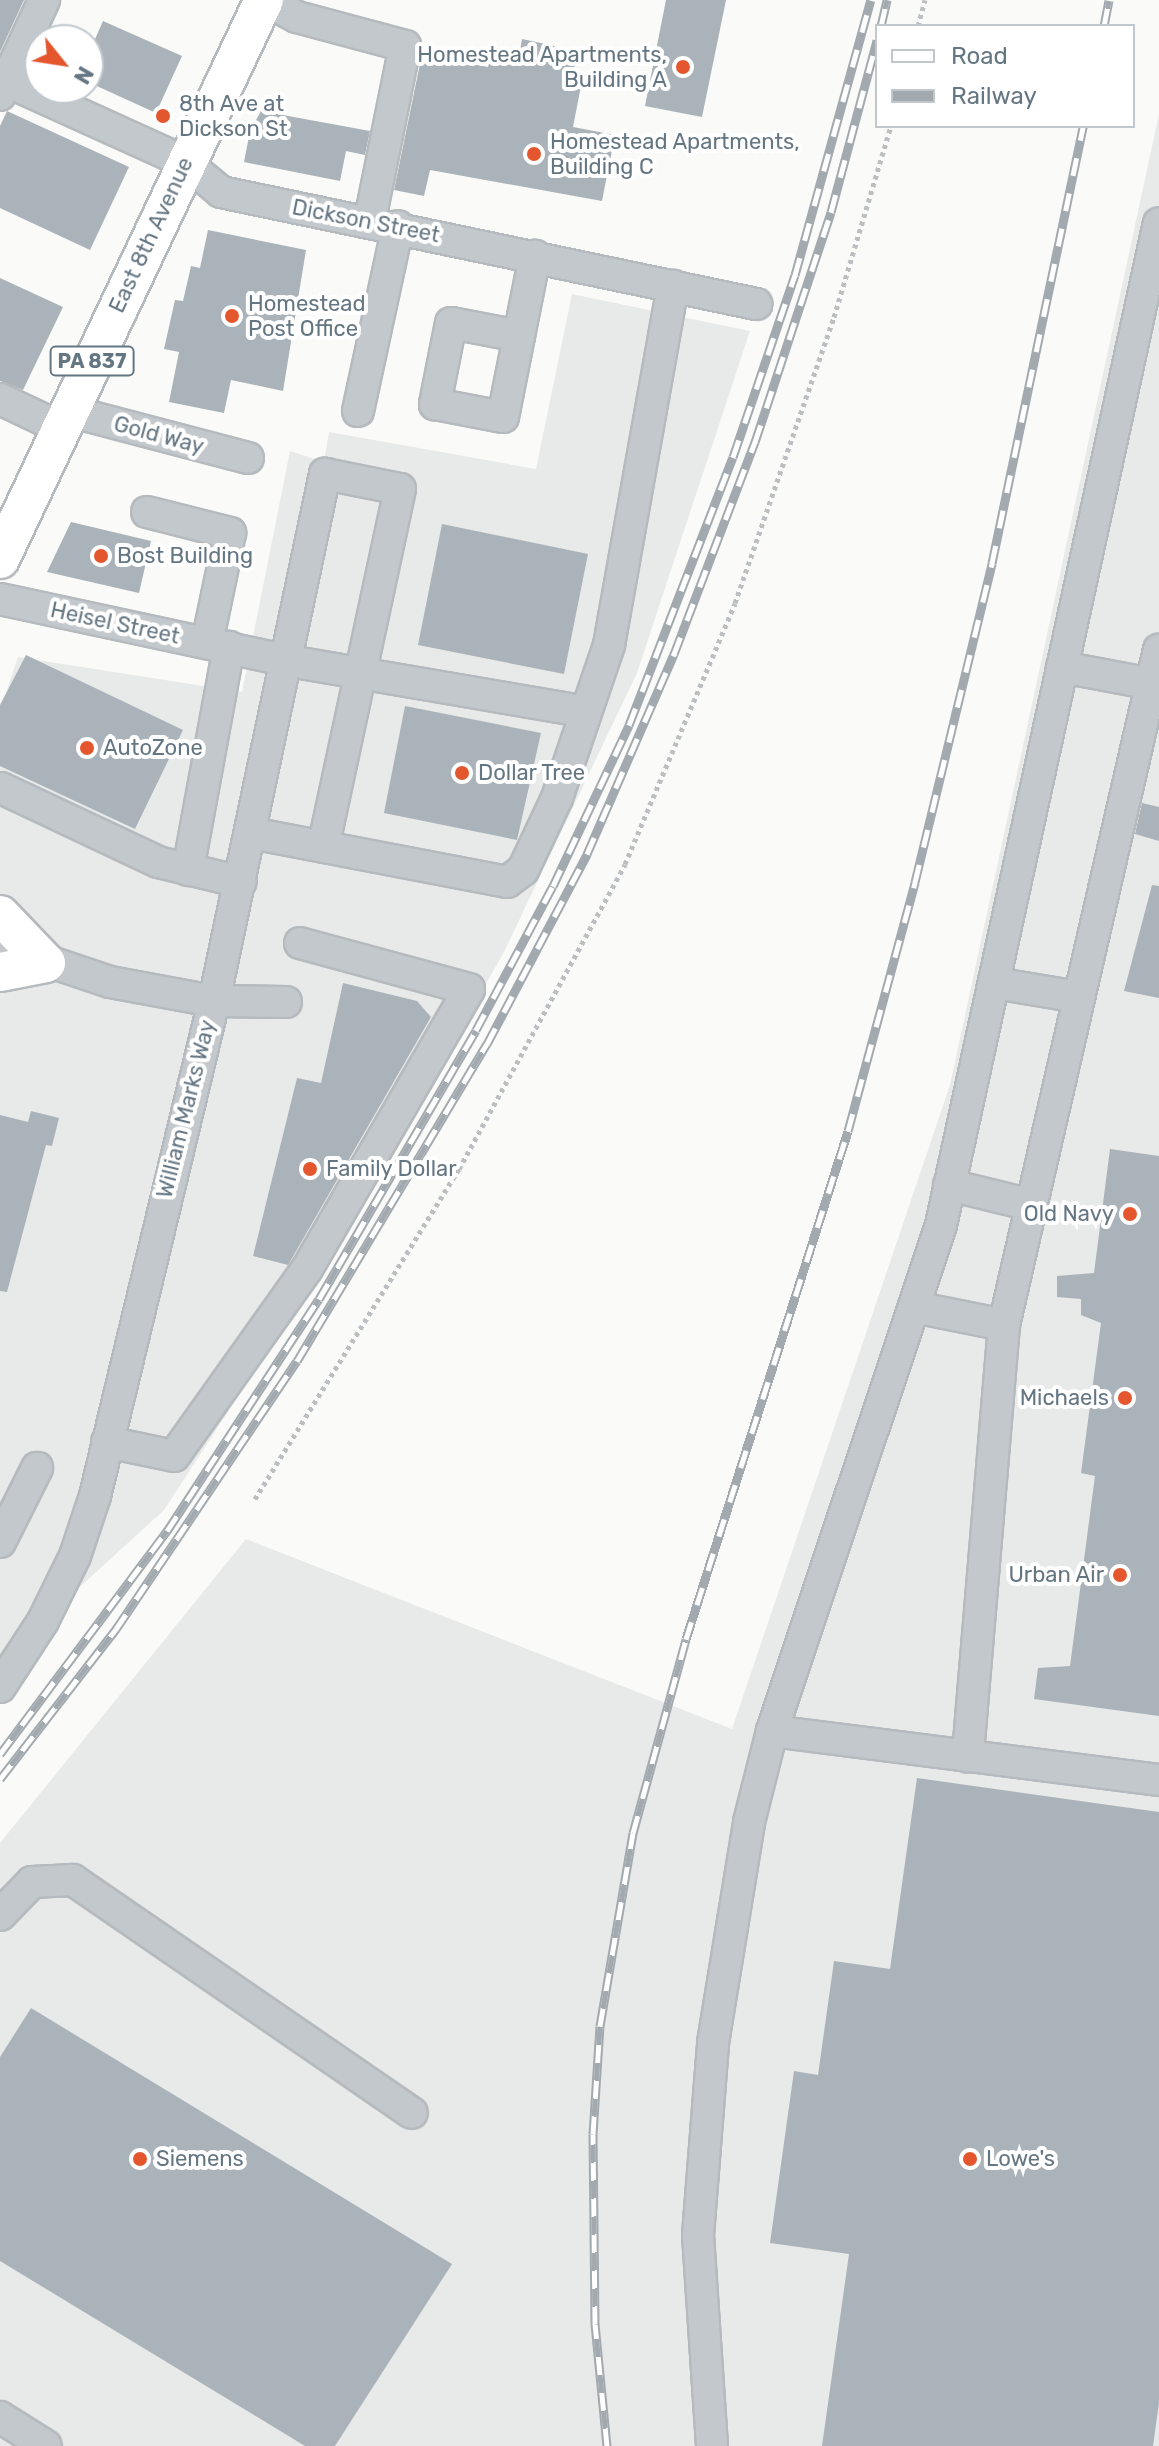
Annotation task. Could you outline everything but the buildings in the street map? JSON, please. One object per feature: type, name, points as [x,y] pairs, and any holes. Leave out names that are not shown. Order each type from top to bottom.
[{"type":"main road","name":"East 8th Avenue","points":[[0,559],[264,0]]},
{"type":"main road","points":[[0,915],[46,963]]},
{"type":"main road","points":[[0,972],[46,963]]},
{"type":"street","points":[[2,85],[44,0]]},
{"type":"street","points":[[264,0],[297,17],[405,46],[358,411]]},
{"type":"street","name":"Dickson Street","points":[[2,85],[185,162],[221,192],[384,223],[756,304]]},
{"type":"street","points":[[712,2446],[698,2235],[713,2043],[749,1822],[772,1731],[914,1307],[949,1185],[1159,223]]},
{"type":"street","points":[[519,336],[535,256]]},
{"type":"street","points":[[251,833],[507,882],[523,870],[557,798],[609,645],[673,286]]},
{"type":"street","name":"Gold Way","points":[[0,399],[65,419],[248,458]]},
{"type":"street","name":"William Marks Way","points":[[0,1687],[43,1621],[75,1556],[107,1442],[241,882],[289,661],[325,474],[400,489],[362,673]]},
{"type":"street","points":[[147,512],[230,533],[188,870]]},
{"type":"street","name":"Heisel Street","points":[[0,599],[289,661],[586,712]]},
{"type":"street","points":[[968,1756],[1004,1325],[1159,650]]},
{"type":"street","points":[[1062,667],[1152,684]]},
{"type":"street","points":[[323,847],[362,673]]},
{"type":"street","points":[[1,788],[158,862],[241,882]]},
{"type":"street","points":[[107,1442],[174,1456],[307,1269],[469,989],[300,943]]},
{"type":"street","points":[[0,945],[110,982],[214,1001],[286,1002]]},
{"type":"street","points":[[994,983],[1079,997]]},
{"type":"street","points":[[949,1185],[1031,1205]]},
{"type":"street","points":[[914,1307],[1004,1325]]},
{"type":"street","points":[[0,1542],[37,1468]]},
{"type":"street","points":[[772,1731],[1159,1780]]},
{"type":"street","points":[[0,1915],[32,1882],[73,1880],[412,2113]]},
{"type":"street","points":[[0,2417],[43,2445]]},
{"type":"path","points":[[919,24],[925,0]]},
{"type":"path","points":[[255,1499],[459,1169],[625,864],[696,705],[735,603],[834,317],[890,128]]},
{"type":"shaded area","points":[[1159,114],[1159,2446],[0,2446],[0,1843],[246,1539],[732,1729],[950,1085]]},
{"type":"shaded area","points":[[572,294],[750,331],[637,673],[504,952],[348,1227],[164,1510],[0,1660],[0,711],[18,657],[242,692],[290,451],[324,462],[329,432],[536,469]]},
{"type":"railway","points":[[0,1754],[167,1531],[319,1299],[476,1030],[553,886],[629,725],[733,457],[795,275],[871,0]]},
{"type":"railway","points":[[881,24],[887,0]]},
{"type":"railway","points":[[1104,24],[1109,0]]},
{"type":"railway","points":[[0,1779],[116,1629],[297,1361],[487,1044],[587,854],[674,654],[755,442],[831,212],[875,47]]},
{"type":"railway","points":[[607,2446],[595,2324],[593,2134],[600,2026],[633,1833],[686,1639],[848,1131],[915,882],[992,563],[1083,128]]},
{"type":"place","name":"Homestead Apartments, Building A","points":[[683,67]]},
{"type":"place","name":"8th Ave at Dickson St","points":[[163,116]]},
{"type":"place","name":"Homestead Apartments, Building C","points":[[534,154]]},
{"type":"place","name":"Homestead Post Office","points":[[232,316]]},
{"type":"place","name":"Bost Building","points":[[101,556]]},
{"type":"place","name":"AutoZone","points":[[87,748]]},
{"type":"place","name":"Dollar Tree","points":[[462,773]]},
{"type":"place","name":"Family Dollar","points":[[310,1169]]},
{"type":"place","name":"Old Navy","points":[[1130,1214]]},
{"type":"place","name":"Michaels","points":[[1125,1398]]},
{"type":"place","name":"Urban Air","points":[[1120,1575]]},
{"type":"place","name":"Siemens","points":[[140,2159]]},
{"type":"place","name":"Lowe's","points":[[970,2159]]}]
